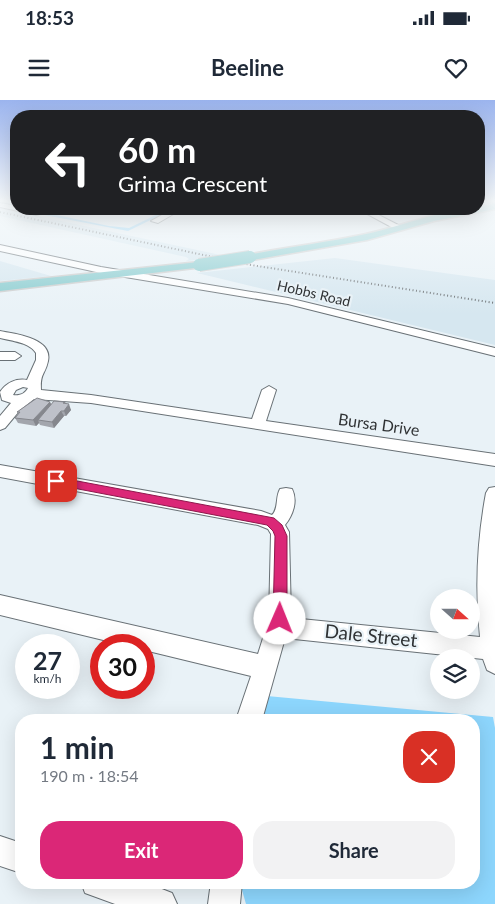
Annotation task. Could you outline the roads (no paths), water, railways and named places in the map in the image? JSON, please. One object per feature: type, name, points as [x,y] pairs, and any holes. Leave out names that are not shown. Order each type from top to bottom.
[{"type":"main road","points":[[0,287],[199,265],[310,248],[357,239]]},
{"type":"main road","points":[[55,282],[77,274],[80,271],[79,266]]},
{"type":"street","name":"Hobbs Road","points":[[1,249],[79,266],[288,301],[495,352]]},
{"type":"street","points":[[0,334],[36,344],[43,353],[40,364],[33,376],[31,391],[0,425]]},
{"type":"street","points":[[0,414],[6,392],[31,368],[35,357],[32,348],[24,341]]},
{"type":"street","points":[[0,356],[15,356]]},
{"type":"street","name":"Bursa Drive","points":[[6,392],[26,383],[31,391],[495,460]]},
{"type":"street","points":[[258,424],[269,390]]},
{"type":"street","points":[[0,471],[261,518],[274,524],[281,536],[278,627],[251,714]]},
{"type":"street","points":[[274,524],[286,511],[286,494]]},
{"type":"street","points":[[494,500],[487,547],[486,586],[494,654]]},
{"type":"street","points":[[0,605],[266,668]]},
{"type":"street","name":"Dale Street","points":[[278,627],[468,645],[494,654]]},
{"type":"street","points":[[0,851],[15,856]]},
{"type":"street","points":[[117,889],[161,904]]},
{"type":"street","points":[[224,904],[226,889]]},
{"type":"railway","points":[[126,239],[251,265],[495,303]]}]
